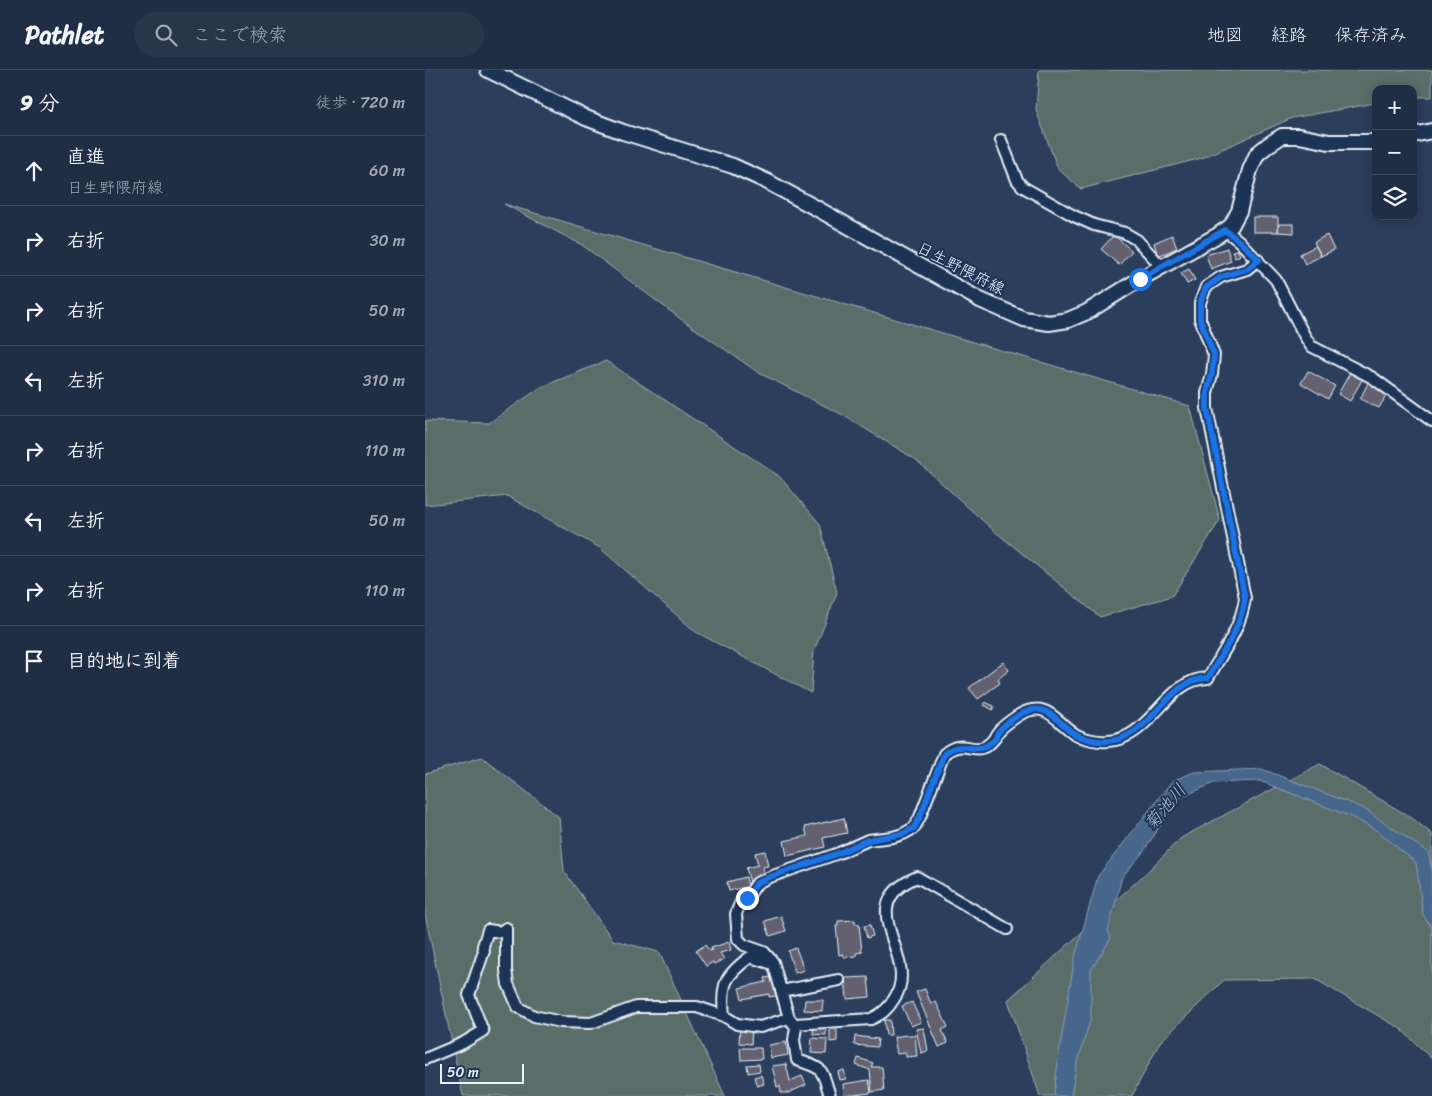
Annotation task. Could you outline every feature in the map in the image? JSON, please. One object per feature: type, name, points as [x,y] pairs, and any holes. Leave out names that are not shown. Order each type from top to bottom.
[{"type":"main road","name":"日生野隈府線","points":[[488,70],[586,118],[623,132],[733,166],[766,181],[980,300],[1024,319],[1049,323],[1068,320],[1087,312],[1231,226],[1239,211],[1249,170],[1257,154],[1281,136],[1299,136],[1329,142],[1372,142]]},
{"type":"main road","points":[[1417,134],[1432,132]]},
{"type":"street","points":[[1001,140],[1017,180],[1023,187],[1074,216],[1094,225],[1125,233],[1137,240],[1163,267]]},
{"type":"street","points":[[1225,230],[1259,260],[1276,280],[1303,335],[1311,346],[1373,378],[1432,421]]},
{"type":"street","points":[[829,1096],[822,1072],[817,1066],[797,1060],[794,1040],[796,1027],[781,991],[773,964],[764,952],[745,945],[738,939],[736,914],[741,901],[747,898],[757,883],[767,878],[839,853],[868,840],[903,834],[914,828],[944,754],[950,748],[964,746],[984,747],[995,739],[998,732],[1020,715],[1035,710],[1046,712],[1056,717],[1075,733],[1092,740],[1109,741],[1128,736],[1146,723],[1183,685],[1198,678],[1208,678],[1237,627],[1243,613],[1245,598],[1207,408],[1207,393],[1214,355],[1200,319],[1200,303],[1206,288],[1221,277],[1247,269],[1259,260]]},
{"type":"street","points":[[425,1059],[483,1031],[469,995],[484,950],[483,946],[488,930],[501,932],[506,928],[506,970],[509,984],[518,1007],[534,1016],[561,1022],[591,1022],[636,1007],[697,1007],[724,1016],[737,1024],[761,1027],[792,1021],[871,1018],[881,1014],[889,1007],[898,993],[901,981],[899,962],[886,917],[887,906],[893,893],[904,883],[917,877],[1007,929]]},
{"type":"street","points":[[724,1016],[723,986],[735,969],[750,957],[773,964]]},
{"type":"street","points":[[781,991],[839,980]]},
{"type":"green space","points":[[1039,70],[1432,70],[1432,97],[1417,97],[1417,85],[1372,85],[1372,104],[1292,118],[1202,158],[1081,189],[1058,169],[1036,110]]},
{"type":"green space","points":[[504,204],[1190,406],[1220,520],[1172,596],[1100,617],[992,529],[915,459],[841,414],[759,373],[678,317],[582,245]]},
{"type":"green space","points":[[606,361],[779,476],[820,524],[837,593],[814,651],[811,693],[696,632],[600,548],[507,496],[425,505],[425,421],[489,423],[541,387]]},
{"type":"green space","points":[[482,757],[559,817],[564,871],[613,940],[659,952],[725,1096],[463,1096],[425,914],[425,774]]},
{"type":"green space","points":[[1320,764],[1412,818],[1432,834],[1432,1059],[1401,1029],[1315,979],[1224,980],[1160,1042],[1132,1096],[1040,1096],[1008,1000],[1148,871],[1181,838]]},
{"type":"water","name":"菊池川","points":[[1262,769],[1363,808],[1428,852],[1432,871],[1432,928],[1423,915],[1416,863],[1379,832],[1352,817],[1260,781],[1214,783],[1177,799],[1144,851],[1122,877],[1108,931],[1111,938],[1091,970],[1091,1017],[1076,1068],[1071,1096],[1054,1096],[1059,1052],[1075,957],[1098,876],[1172,781],[1194,772]]},
{"type":"building","points":[[1253,217],[1278,217],[1278,232],[1253,232]]},
{"type":"building","points":[[1279,224],[1294,224],[1294,233],[1278,232]]},
{"type":"building","points":[[1114,235],[1132,251],[1119,265],[1101,249]]},
{"type":"building","points":[[1172,235],[1177,248],[1158,256],[1154,243]]},
{"type":"building","points":[[1327,235],[1334,250],[1321,256],[1314,242]]},
{"type":"building","points":[[1316,246],[1321,256],[1305,264],[1300,254]]},
{"type":"building","points":[[1227,248],[1231,261],[1211,269],[1206,255]]},
{"type":"building","points":[[1237,249],[1240,255],[1235,258],[1232,252]]},
{"type":"building","points":[[1189,269],[1195,280],[1187,284],[1181,273]]},
{"type":"building","points":[[1308,371],[1335,386],[1328,399],[1301,383]]},
{"type":"building","points":[[1351,371],[1363,378],[1350,401],[1338,394]]},
{"type":"building","points":[[1369,381],[1389,391],[1379,408],[1360,399]]},
{"type":"building","points":[[1003,662],[1009,670],[998,679],[1000,683],[978,699],[969,688]]},
{"type":"building","points":[[985,702],[994,706],[993,710],[984,705]]},
{"type":"building","points":[[844,818],[847,833],[823,838],[825,847],[787,856],[784,841],[807,836],[805,827]]},
{"type":"building","points":[[765,851],[768,866],[762,867],[765,878],[750,882],[746,868],[758,865],[755,853]]},
{"type":"building","points":[[746,877],[748,886],[729,891],[727,882]]},
{"type":"building","points":[[781,916],[786,931],[770,936],[765,921]]},
{"type":"building","points":[[855,920],[855,924],[859,924],[862,952],[856,953],[856,956],[844,957],[843,954],[839,955],[836,926],[838,926],[838,921]]},
{"type":"building","points":[[870,925],[873,936],[867,938],[864,926]]},
{"type":"building","points":[[729,942],[731,950],[720,953],[724,959],[714,964],[713,962],[706,966],[696,951],[705,945],[710,951],[712,950],[711,948]]},
{"type":"building","points":[[796,948],[804,970],[795,973],[788,951]]},
{"type":"building","points":[[782,975],[786,994],[769,997],[769,994],[742,999],[739,988],[766,982],[765,978]]},
{"type":"building","points":[[868,977],[870,997],[847,999],[845,978]]},
{"type":"building","points":[[925,989],[931,1004],[936,1002],[948,1027],[942,1030],[948,1043],[939,1047],[916,992]]},
{"type":"building","points":[[805,1000],[823,1000],[822,1011],[804,1010]]},
{"type":"building","points":[[912,1002],[921,1022],[911,1026],[902,1006]]},
{"type":"building","points":[[884,1020],[890,1020],[891,1035],[886,1035]]},
{"type":"building","points":[[814,1025],[826,1026],[826,1035],[813,1034]]},
{"type":"building","points":[[740,1026],[752,1027],[751,1044],[739,1043]]},
{"type":"building","points":[[924,1028],[928,1051],[921,1053],[916,1029]]},
{"type":"building","points":[[830,1029],[837,1029],[837,1041],[830,1042]]},
{"type":"building","points":[[915,1035],[917,1056],[906,1057],[906,1053],[897,1054],[894,1037]]},
{"type":"building","points":[[855,1036],[878,1039],[877,1047],[854,1045]]},
{"type":"building","points":[[812,1038],[827,1039],[826,1054],[811,1053]]},
{"type":"building","points":[[786,1042],[788,1055],[771,1058],[769,1045]]},
{"type":"building","points":[[740,1048],[761,1048],[762,1059],[741,1060]]},
{"type":"building","points":[[858,1058],[873,1063],[871,1067],[882,1067],[884,1090],[872,1092],[870,1070],[856,1065]]},
{"type":"building","points":[[759,1064],[760,1071],[748,1073],[747,1065]]},
{"type":"building","points":[[786,1064],[790,1081],[802,1076],[806,1085],[788,1093],[781,1093],[780,1086],[777,1087],[772,1066]]},
{"type":"building","points":[[844,1070],[846,1079],[840,1080],[838,1072]]},
{"type":"building","points":[[761,1075],[764,1084],[757,1086],[754,1077]]},
{"type":"building","points":[[869,1080],[871,1093],[844,1096],[843,1084]]},
{"type":"route","points":[[747,898],[757,883],[767,878],[839,853],[868,840],[893,837],[914,828],[944,754],[950,748],[964,746],[984,747],[995,739],[998,732],[1020,715],[1035,710],[1046,712],[1056,717],[1075,733],[1092,740],[1109,741],[1128,736],[1146,723],[1183,685],[1198,678],[1208,678],[1237,627],[1243,613],[1245,598],[1207,408],[1207,393],[1214,355],[1200,319],[1200,303],[1206,288],[1221,277],[1247,269],[1259,260],[1225,230],[1140,279]]}]
